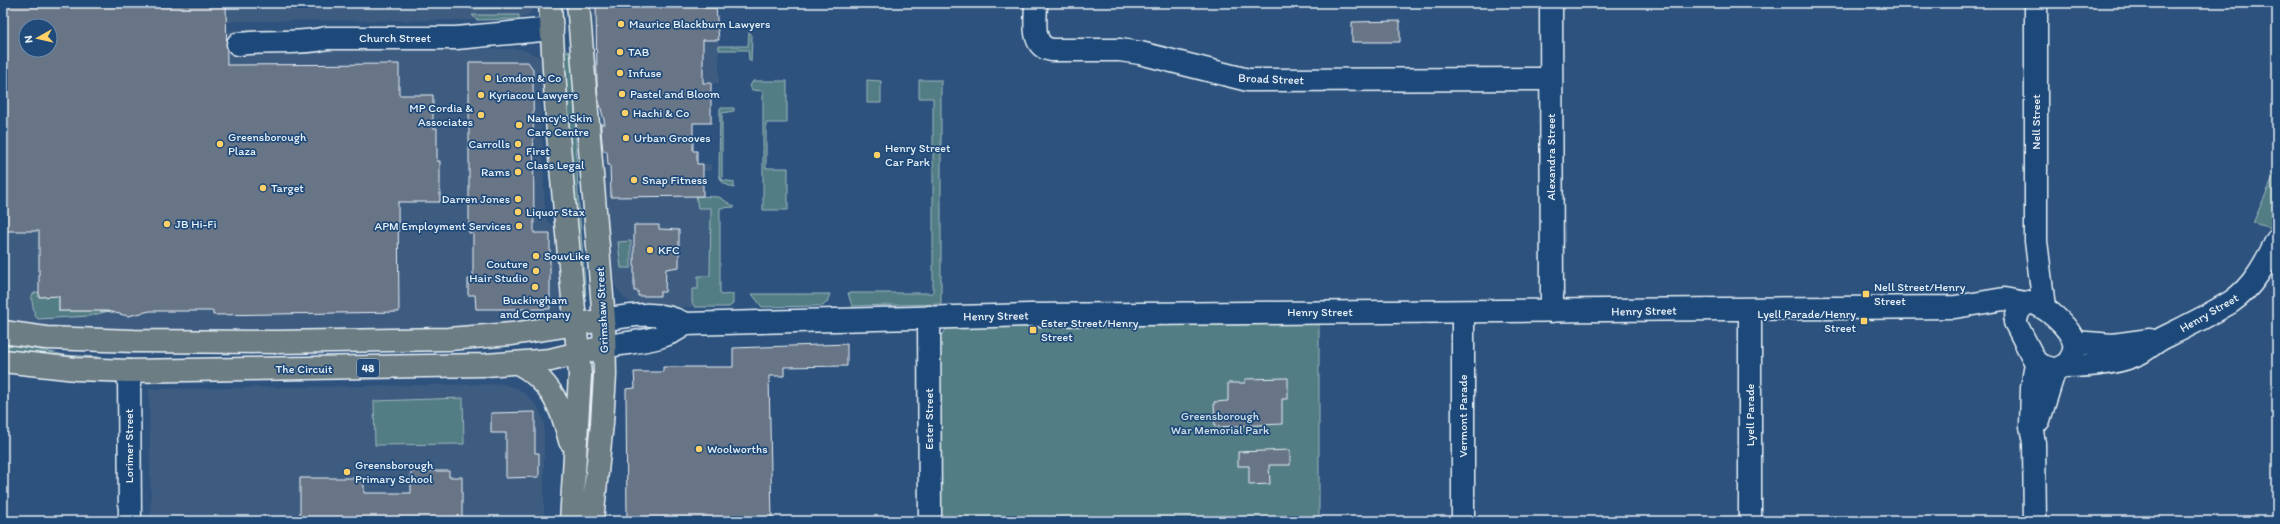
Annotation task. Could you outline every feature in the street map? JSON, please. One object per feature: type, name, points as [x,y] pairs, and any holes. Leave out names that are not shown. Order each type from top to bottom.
[{"type":"main road","points":[[550,3],[558,135],[580,375],[571,521]]},
{"type":"main road","name":"Grimshaw Street","points":[[578,3],[604,320],[602,422],[592,521]]},
{"type":"main road","points":[[552,28],[579,27]]},
{"type":"main road","points":[[3,332],[46,338],[128,341],[277,342],[448,339],[512,334],[604,320]]},
{"type":"main road","points":[[128,341],[129,370]]},
{"type":"main road","name":"The Circuit","points":[[3,361],[76,369],[129,370],[379,368],[518,363],[550,360],[604,347]]},
{"type":"main road","points":[[518,363],[539,378],[556,399],[565,420],[575,464]]},
{"type":"street","name":"Broad Street","points":[[1036,3],[1037,40],[1043,48],[1052,50],[1120,50],[1145,54],[1248,80],[1551,79]]},
{"type":"street","name":"Alexandra Street","points":[[1551,3],[1552,311]]},
{"type":"street","name":"Nell Street","points":[[2028,309],[2036,241],[2036,3]]},
{"type":"street","name":"Church Street","points":[[238,44],[254,42],[310,41],[326,38],[456,38],[552,28]]},
{"type":"street","name":"Henry Street","points":[[2051,366],[2081,366],[2122,359],[2140,353],[2162,339],[2216,311],[2241,296],[2255,279],[2277,240]]},
{"type":"street","name":"Henry Street","points":[[604,320],[634,316],[659,315],[673,318],[685,324],[928,317],[1750,310],[1955,306],[1970,311],[1992,312],[2028,309]]},
{"type":"street","points":[[2028,309],[2070,334],[2074,342],[2072,358],[2051,366]]},
{"type":"street","points":[[2028,309],[2051,366],[2034,443],[2035,521]]},
{"type":"street","name":"Lyell Parade","points":[[1750,310],[1750,521]]},
{"type":"street","name":"Vermont Parade","points":[[1463,312],[1463,521]]},
{"type":"street","name":"Ester Street","points":[[928,317],[930,521]]},
{"type":"street","name":"Henry Street","points":[[604,347],[661,337],[674,332],[685,324]]},
{"type":"street","name":"Henry Street","points":[[2074,342],[2113,345],[2162,339]]},
{"type":"street","name":"Lorimer Street","points":[[129,370],[130,521]]},
{"type":"shaded area","name":"Greensborough Plaza","points":[[3,3],[539,3],[526,17],[513,20],[236,21],[227,23],[227,31],[247,29],[282,30],[285,32],[227,39],[227,49],[521,49],[538,56],[545,64],[547,84],[541,98],[545,214],[548,222],[557,228],[561,273],[559,309],[549,319],[465,329],[201,332],[52,329],[3,322]]},
{"type":"shaded area","points":[[587,3],[715,3],[716,23],[719,23],[719,83],[711,84],[711,123],[692,124],[693,151],[697,151],[697,164],[711,164],[711,171],[703,171],[703,196],[719,197],[735,207],[720,208],[720,293],[722,295],[733,294],[733,304],[729,307],[645,307],[624,298],[615,285],[612,273],[595,107]]},
{"type":"shaded area","name":"Greensborough Primary School","points":[[502,384],[517,388],[529,397],[539,409],[544,422],[544,521],[151,521],[149,389]]},
{"type":"green space","points":[[467,3],[528,3],[523,8],[471,9]]},
{"type":"green space","points":[[731,3],[746,3],[744,8],[736,8]]},
{"type":"green space","points":[[472,15],[519,15],[519,19],[477,20]]},
{"type":"green space","points":[[749,32],[752,35],[751,62],[749,60],[748,50],[719,50],[719,46],[748,46]]},
{"type":"green space","points":[[564,51],[568,51],[573,63],[578,194],[586,294],[584,297],[577,241]]},
{"type":"green space","points":[[867,80],[881,81],[881,103],[867,103]]},
{"type":"green space","points":[[919,80],[941,80],[941,304],[852,306],[848,293],[933,293],[933,98],[919,98]]},
{"type":"green space","points":[[753,81],[787,81],[787,123],[766,123],[766,168],[788,168],[788,210],[763,210],[763,91],[752,90],[750,86]]},
{"type":"green space","points":[[720,108],[734,108],[734,111],[722,113],[722,180],[734,182],[734,188],[723,183],[719,176]]},
{"type":"green space","points":[[2277,169],[2277,218],[2272,228],[2253,223]]},
{"type":"green space","points":[[696,196],[719,197],[735,207],[720,208],[720,293],[722,295],[733,294],[733,304],[729,307],[695,307],[692,303],[692,289],[698,289],[698,276],[710,276],[711,208],[698,208]]},
{"type":"green space","points":[[631,241],[631,268],[621,268],[618,242]]},
{"type":"green space","points":[[39,292],[40,297],[59,296],[59,311],[109,311],[89,316],[38,319],[35,316],[31,297],[34,293]]},
{"type":"green space","points":[[752,294],[830,294],[827,302],[823,306],[762,307]]},
{"type":"green space","name":"Greensborough War Memorial Park","points":[[1319,324],[1319,521],[938,521],[939,337],[947,329],[972,325],[1008,325],[1022,327]]},
{"type":"green space","points":[[3,343],[65,355],[99,357],[99,361],[3,351]]},
{"type":"green space","points":[[463,398],[464,444],[375,445],[374,401]]},
{"type":"building","name":"Greensborough Plaza","points":[[3,3],[226,3],[227,65],[399,64],[399,95],[433,95],[433,128],[437,128],[437,161],[440,161],[440,202],[398,202],[399,312],[213,315],[213,311],[150,311],[128,316],[107,311],[59,311],[59,296],[39,297],[39,231],[3,231]]},
{"type":"building","points":[[596,3],[704,3],[704,8],[716,8],[719,40],[703,40],[703,83],[711,83],[711,123],[693,123],[693,151],[697,151],[697,164],[703,164],[703,196],[611,197],[610,165],[608,165],[607,151],[603,151],[601,131],[601,124],[605,124],[598,97]]},
{"type":"building","points":[[1400,21],[1400,42],[1352,42],[1352,22]]},
{"type":"building","points":[[469,62],[528,62],[533,69],[534,233],[550,233],[550,309],[476,309],[475,295],[468,295],[468,279],[473,279],[473,233],[469,233]]},
{"type":"building","name":"KFC","points":[[634,225],[659,225],[659,229],[679,230],[679,267],[666,269],[665,292],[660,292],[660,296],[638,296],[638,291],[634,291]]},
{"type":"building","name":"Woolworths","points":[[847,344],[847,366],[784,367],[784,376],[769,376],[772,521],[627,521],[626,389],[635,388],[634,372],[663,372],[663,367],[733,367],[733,348]]},
{"type":"building","points":[[1288,378],[1288,399],[1282,399],[1282,424],[1215,427],[1214,402],[1228,401],[1228,383],[1245,383],[1245,379]]},
{"type":"building","points":[[535,412],[535,453],[539,453],[539,477],[506,478],[506,433],[491,433],[491,413]]},
{"type":"building","points":[[1290,450],[1290,465],[1269,465],[1270,484],[1249,485],[1249,466],[1238,466],[1238,452]]},
{"type":"building","points":[[411,471],[449,471],[449,477],[462,477],[462,521],[320,521],[320,518],[300,518],[300,478],[364,478],[364,493],[411,493]]},
{"type":"place","name":"Maurice Blackburn Lawyers","points":[[621,24]]},
{"type":"place","name":"TAB","points":[[620,52]]},
{"type":"place","name":"Infuse","points":[[620,73]]},
{"type":"place","name":"London & Co","points":[[488,78]]},
{"type":"place","name":"Pastel and Bloom","points":[[622,94]]},
{"type":"place","name":"Kyriacou Lawyers","points":[[481,95]]},
{"type":"place","name":"Hachi & Co","points":[[625,113]]},
{"type":"place","name":"MP Cordia & Associates","points":[[481,115]]},
{"type":"place","name":"Nancy's Skin Care Centre","points":[[519,125]]},
{"type":"place","name":"Urban Grooves","points":[[626,138]]},
{"type":"place","name":"Greensborough Plaza","points":[[220,144]]},
{"type":"place","name":"Carrolls","points":[[518,144]]},
{"type":"place","name":"Henry Street Car Park","points":[[877,155]]},
{"type":"place","name":"First Class Legal","points":[[518,158]]},
{"type":"place","name":"Rams","points":[[518,172]]},
{"type":"place","name":"Snap Fitness","points":[[634,180]]},
{"type":"place","name":"Target","points":[[263,188]]},
{"type":"place","name":"Darren Jones","points":[[518,199]]},
{"type":"place","name":"Liquor Stax","points":[[518,212]]},
{"type":"place","name":"JB Hi-Fi","points":[[167,224]]},
{"type":"place","name":"APM Employment Services","points":[[519,226]]},
{"type":"place","name":"KFC","points":[[650,250]]},
{"type":"place","name":"SouvLike","points":[[536,256]]},
{"type":"place","name":"Couture Hair Studio","points":[[536,271]]},
{"type":"place","name":"Buckingham and Company","points":[[535,287]]},
{"type":"place","name":"Nell Street/Henry Street","points":[[1866,294]]},
{"type":"place","name":"Lyell Parade/Henry Street","points":[[1864,321]]},
{"type":"place","name":"Ester Street/Henry Street","points":[[1033,330]]},
{"type":"place","name":"Woolworths","points":[[699,449]]},
{"type":"place","name":"Greensborough Primary School","points":[[347,472]]}]
